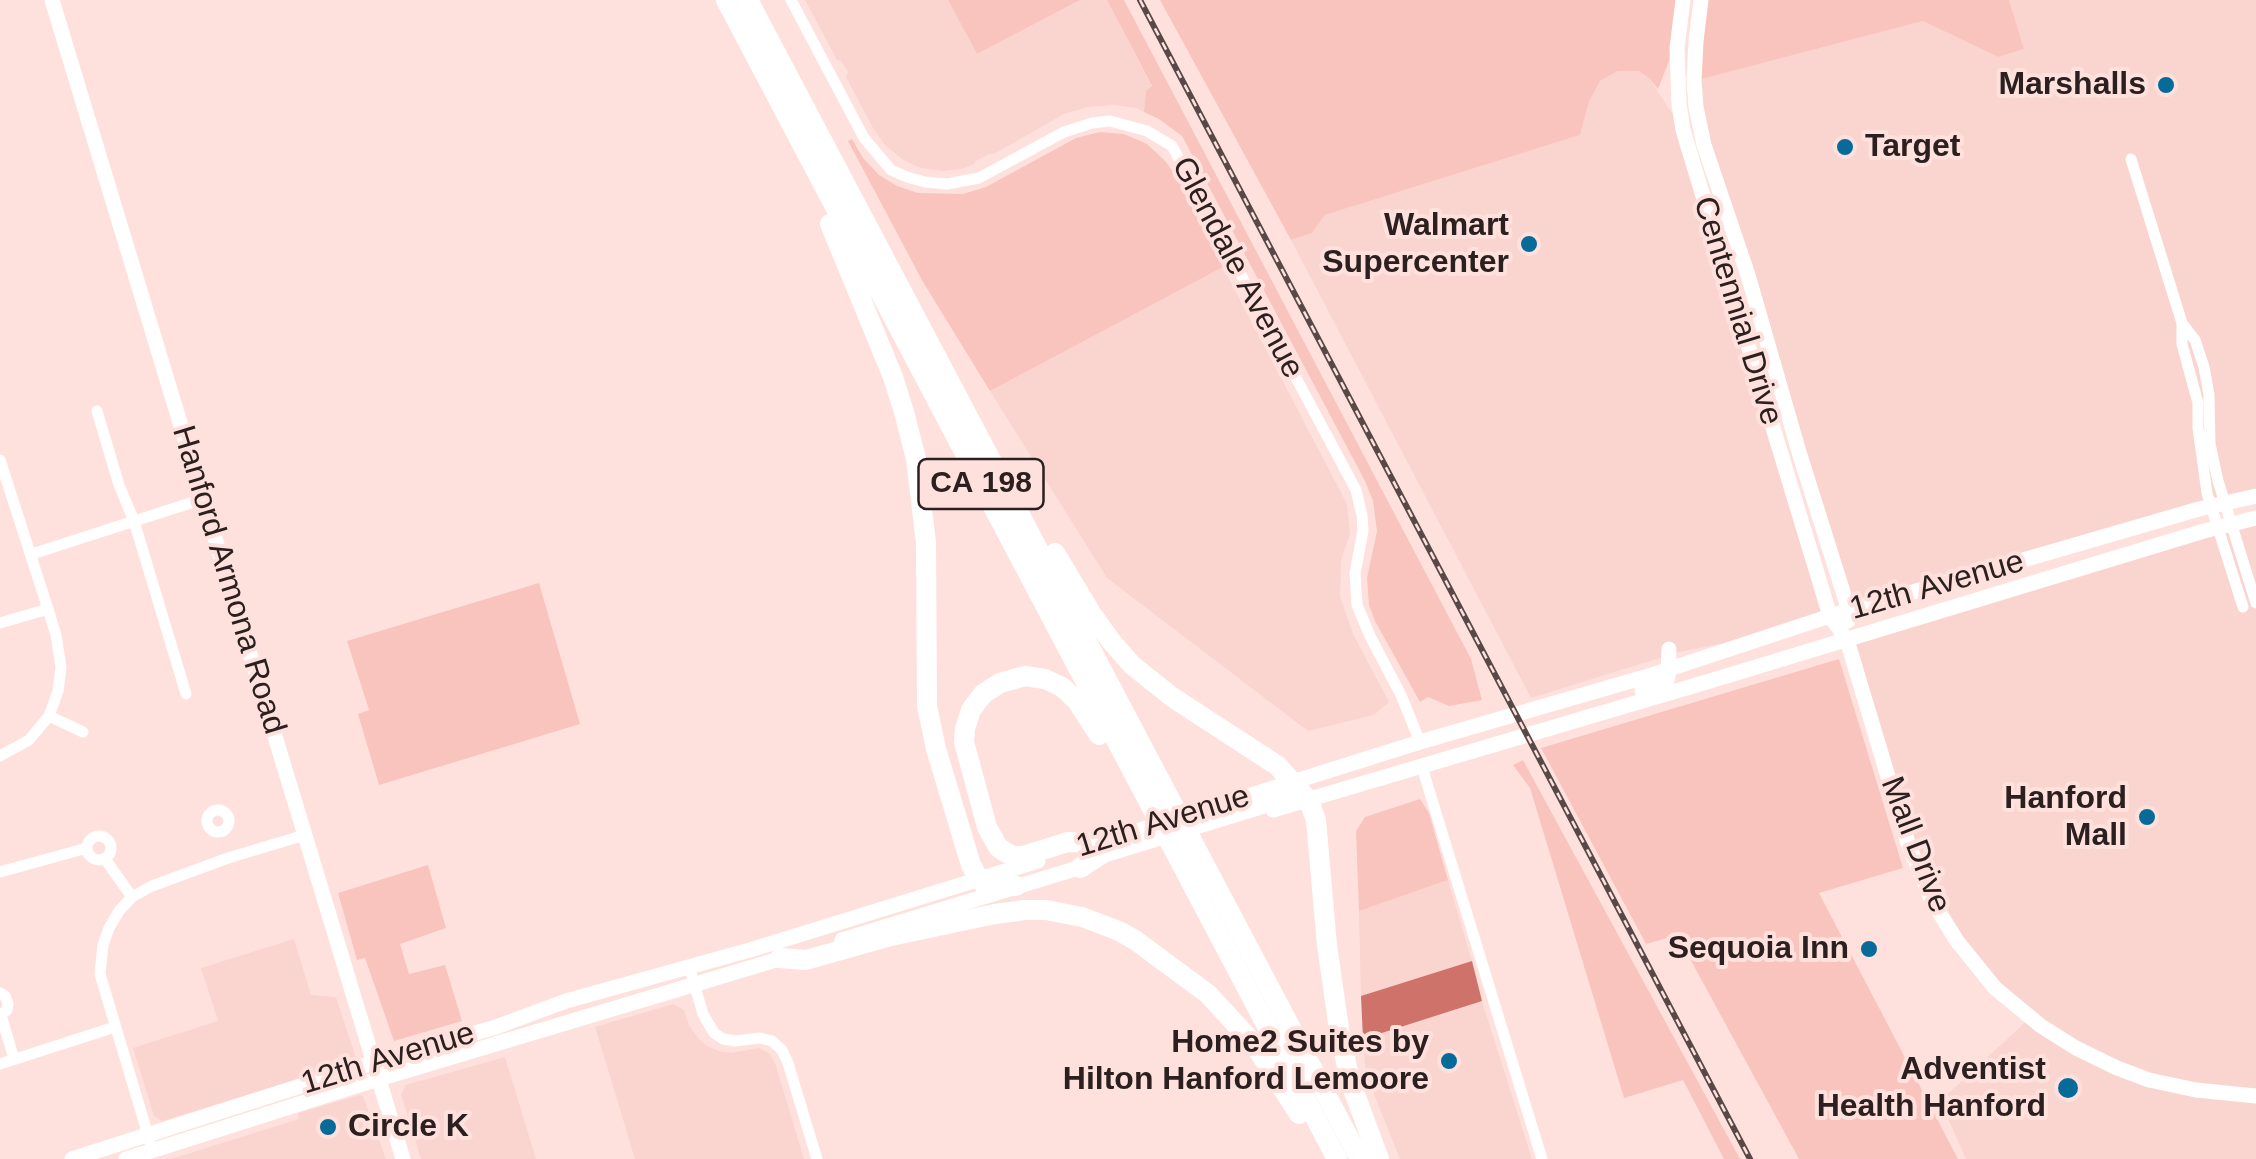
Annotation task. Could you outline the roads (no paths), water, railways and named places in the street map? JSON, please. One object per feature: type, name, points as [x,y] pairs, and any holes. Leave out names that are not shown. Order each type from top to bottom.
[{"type":"highway","name":"CA 198","points":[[726,0],[1336,1159]]},
{"type":"highway","name":"CA 198","points":[[748,0],[1360,1159]]},
{"type":"highway","points":[[786,115],[875,330],[904,412],[919,475],[926,542],[927,706],[936,748],[971,865],[979,879],[986,885],[1016,886]]},
{"type":"highway","points":[[927,337],[1111,641],[1153,684],[1278,766],[1308,801],[1316,824],[1339,1029],[1350,1082],[1380,1159]]},
{"type":"highway","points":[[1096,843],[1068,842],[1013,856],[998,847],[987,827],[964,742],[971,710],[991,688],[1008,680],[1035,676],[1054,682],[1071,694],[1133,795],[1176,854]]},
{"type":"highway","points":[[1080,868],[1102,852],[1282,798],[1290,793],[1293,782]]},
{"type":"highway","points":[[780,958],[806,960],[931,926],[1026,910],[1064,913],[1101,923],[1135,940],[1224,1009],[1266,1061],[1325,1159]]},
{"type":"main road","name":"Hanford Armona Road","points":[[52,0],[404,1159]]},
{"type":"main road","name":"Centennial Drive","points":[[1683,0],[1677,48],[1683,130],[1830,616]]},
{"type":"main road","name":"Centennial Drive","points":[[1701,0],[1694,81],[1704,145],[1748,275],[1849,611]]},
{"type":"main road","name":"12th Avenue","points":[[1293,782],[1830,616],[2256,496]]},
{"type":"main road","name":"12th Avenue","points":[[1206,819],[1308,801],[2256,518]]},
{"type":"main road","name":"Mall Drive","points":[[1847,640],[1849,611]]},
{"type":"main road","name":"Mall Drive","points":[[1830,616],[1847,640],[1914,860],[1939,913],[1978,969],[2005,998],[2041,1026],[2117,1068],[2170,1086],[2256,1096]]},
{"type":"main road","points":[[1566,723],[1585,708],[1666,682],[1669,649]]},
{"type":"main road","points":[[1422,767],[1432,753],[1485,734],[1489,722]]},
{"type":"main road","name":"12th Avenue","points":[[126,1159],[150,1143],[374,1062],[566,1001],[1096,843],[1142,839]]},
{"type":"main road","name":"12th Avenue","points":[[72,1159],[150,1143],[379,1079],[1080,868]]},
{"type":"street","name":"Glendale Avenue","points":[[792,0],[864,138],[892,170],[907,177],[947,184],[978,178],[1064,132],[1092,123],[1110,121],[1133,126],[1172,146],[1356,490],[1363,531],[1355,572],[1358,605],[1420,742]]},
{"type":"street","points":[[2131,159],[2182,323],[2195,340],[2204,367],[2219,505],[2250,605]]},
{"type":"street","points":[[97,411],[186,694]]},
{"type":"street","points":[[0,460],[6,499],[32,554],[56,635],[61,667],[58,692],[49,716],[29,740],[0,756]]},
{"type":"street","points":[[32,554],[204,499]]},
{"type":"street","points":[[0,623],[48,609]]},
{"type":"street","points":[[49,716],[82,732]]},
{"type":"street","points":[[1422,767],[1542,1159]]},
{"type":"street","points":[[221,832],[228,858]]},
{"type":"street","points":[[150,1143],[100,974],[109,928],[132,897],[152,886],[304,835]]},
{"type":"street","points":[[0,872],[87,848],[92,838],[104,836],[112,849],[105,859]]},
{"type":"street","points":[[87,848],[93,858],[105,859],[132,897]]},
{"type":"street","points":[[690,966],[707,1025],[714,1033],[735,1041],[760,1038],[772,1041],[782,1050],[817,1159]]},
{"type":"street","points":[[0,993],[8,1002],[7,1010],[0,1015],[14,1059]]},
{"type":"street","points":[[0,1064],[115,1027]]},
{"type":"railway","points":[[1140,0],[1750,1159]]},
{"type":"place","name":"Marshalls","points":[[2166,85]]},
{"type":"place","name":"Target","points":[[1845,147]]},
{"type":"place","name":"Walmart Supercenter","points":[[1529,244]]},
{"type":"place","name":"Hanford Mall","points":[[2147,817]]},
{"type":"place","name":"Sequoia Inn","points":[[1869,949]]},
{"type":"place","name":"Home2 Suites by Hilton Hanford Lemoore","points":[[1449,1061]]},
{"type":"place","name":"Adventist Health Hanford","points":[[2068,1088]]},
{"type":"place","name":"Circle K","points":[[328,1127]]}]
